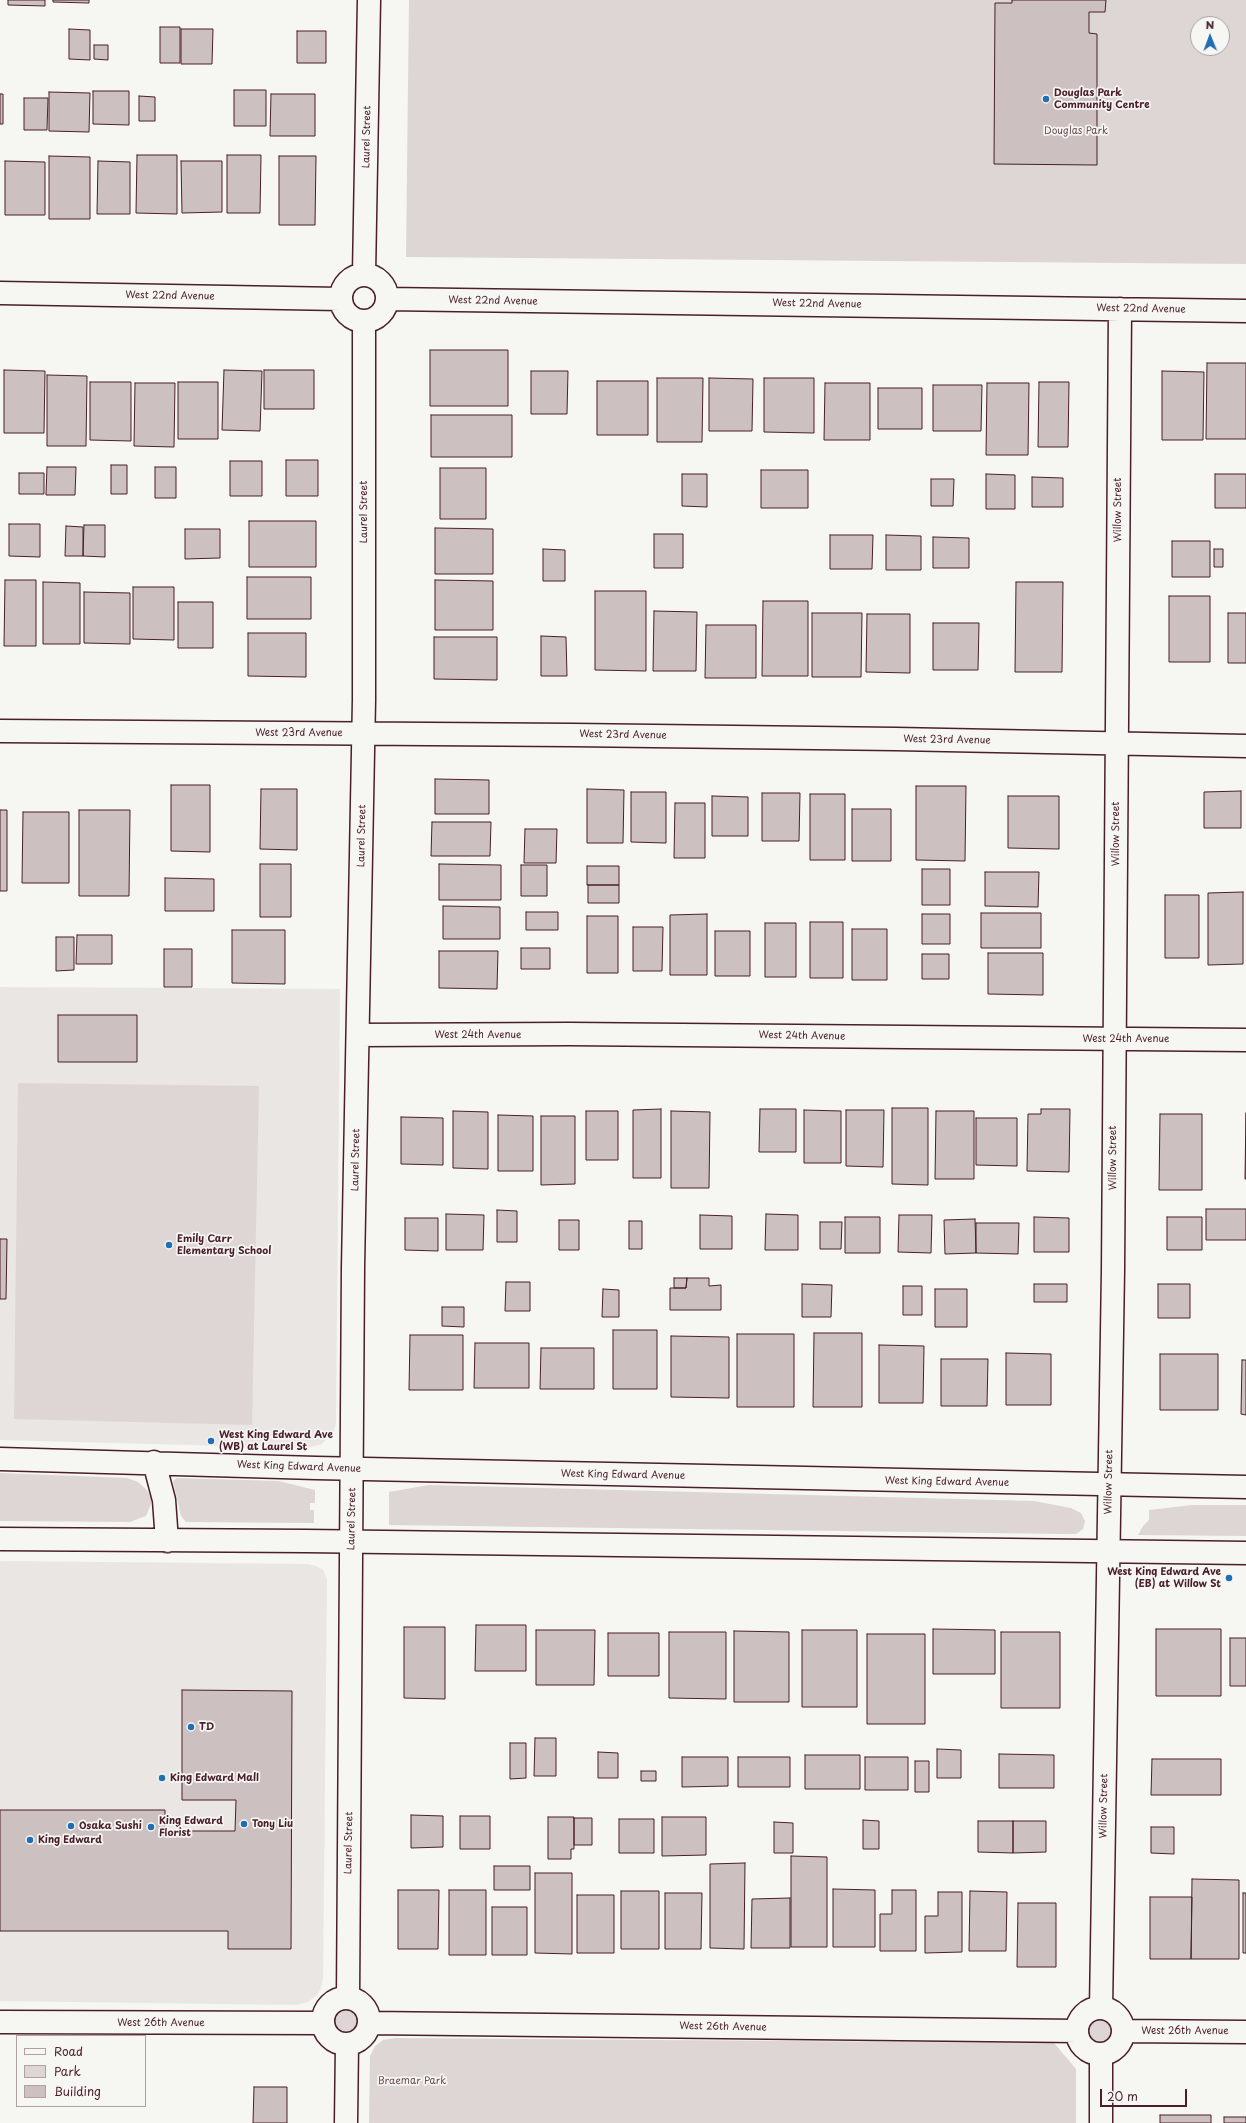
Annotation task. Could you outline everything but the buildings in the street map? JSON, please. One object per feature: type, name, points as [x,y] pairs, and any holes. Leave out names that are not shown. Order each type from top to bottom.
[{"type":"street","name":"Laurel Street","points":[[364,274],[369,0]]},
{"type":"street","points":[[364,274],[374,276],[381,282],[386,290],[387,299],[380,314],[373,319],[364,321],[348,315],[343,308],[340,299],[342,290],[347,282],[355,276],[364,274]]},
{"type":"street","name":"West 22nd Avenue","points":[[0,293],[340,299]]},
{"type":"street","name":"West 22nd Avenue","points":[[387,299],[1246,311]]},
{"type":"street","name":"Willow Street","points":[[1101,2008],[1114,1040],[1120,309]]},
{"type":"street","name":"Laurel Street","points":[[348,1998],[354,1267],[363,733],[364,321]]},
{"type":"street","name":"West 23rd Avenue","points":[[0,731],[896,738],[1246,746]]},
{"type":"street","name":"West 24th Avenue","points":[[358,1035],[577,1034],[1246,1040]]},
{"type":"street","name":"West King Edward Avenue","points":[[0,1459],[154,1462],[353,1469],[1108,1486],[1246,1487]]},
{"type":"street","points":[[154,1462],[164,1500],[166,1541]]},
{"type":"street","points":[[0,1540],[352,1542],[1246,1553]]},
{"type":"street","points":[[348,1998],[356,2000],[364,2006],[370,2023],[362,2038],[347,2044],[338,2043],[331,2039],[325,2031],[323,2023],[324,2013],[329,2005],[338,1999],[348,1998]]},
{"type":"street","points":[[1101,2008],[1110,2009],[1117,2015],[1122,2022],[1123,2031],[1117,2047],[1109,2052],[1101,2054],[1091,2053],[1084,2048],[1078,2040],[1076,2031],[1078,2022],[1084,2014],[1092,2009],[1101,2008]]},
{"type":"street","name":"West 26th Avenue","points":[[0,2022],[323,2023]]},
{"type":"street","name":"West 26th Avenue","points":[[370,2023],[1076,2031]]},
{"type":"street","name":"West 26th Avenue","points":[[1123,2031],[1246,2032]]},
{"type":"street","points":[[346,2123],[347,2044]]},
{"type":"street","points":[[1101,2054],[1101,2123]]},
{"type":"shaded area","name":"Emily Carr Elementary School","points":[[0,987],[340,989],[336,1423],[334,1431],[322,1444],[307,1448],[0,1440]]},
{"type":"shaded area","name":"King Edward Mall","points":[[0,1561],[308,1564],[323,1570],[327,1579],[323,1978],[321,1988],[317,1995],[308,2002],[296,2005],[0,2001]]},
{"type":"green space","name":"Douglas Park","points":[[409,0],[1246,0],[1246,264],[406,257]]},
{"type":"green space","points":[[18,1083],[259,1086],[252,1425],[14,1419]]},
{"type":"green space","points":[[0,1473],[127,1478],[138,1482],[147,1490],[151,1498],[151,1504],[146,1516],[130,1522],[0,1521]]},
{"type":"green space","points":[[177,1478],[279,1481],[315,1490],[315,1503],[310,1503],[310,1510],[314,1510],[314,1523],[186,1522],[181,1516],[173,1481]]},
{"type":"green space","points":[[429,1485],[1034,1501],[1071,1508],[1081,1513],[1085,1521],[1083,1529],[1076,1534],[389,1525],[389,1492]]},
{"type":"green space","points":[[1192,1505],[1246,1505],[1246,1536],[1138,1535],[1143,1526],[1149,1520],[1149,1510]]},
{"type":"green space","points":[[347,2005],[358,2010],[363,2021],[358,2032],[347,2037],[336,2032],[331,2021],[336,2010]]},
{"type":"green space","points":[[1100,2015],[1111,2019],[1115,2030],[1111,2041],[1100,2045],[1089,2041],[1085,2030],[1089,2019]]},
{"type":"green space","name":"Braemar Park","points":[[395,2038],[1054,2043],[1076,2069],[1076,2123],[369,2123],[370,2056],[375,2046],[383,2040]]},
{"type":"place","name":"Douglas Park Community Centre","points":[[1046,99]]},
{"type":"place","name":"Emily Carr Elementary School","points":[[169,1245]]},
{"type":"place","name":"West King Edward Ave (WB) at Laurel St","points":[[211,1441]]},
{"type":"place","name":"West King Edward Ave (EB) at Willow St","points":[[1229,1578]]},
{"type":"place","name":"TD","points":[[191,1727]]},
{"type":"place","name":"King Edward Mall","points":[[162,1778]]},
{"type":"place","name":"Tony Liu","points":[[244,1824]]},
{"type":"place","name":"Osaka Sushi","points":[[71,1826]]},
{"type":"place","name":"King Edward Florist","points":[[151,1827]]},
{"type":"place","name":"King Edward","points":[[30,1840]]}]
